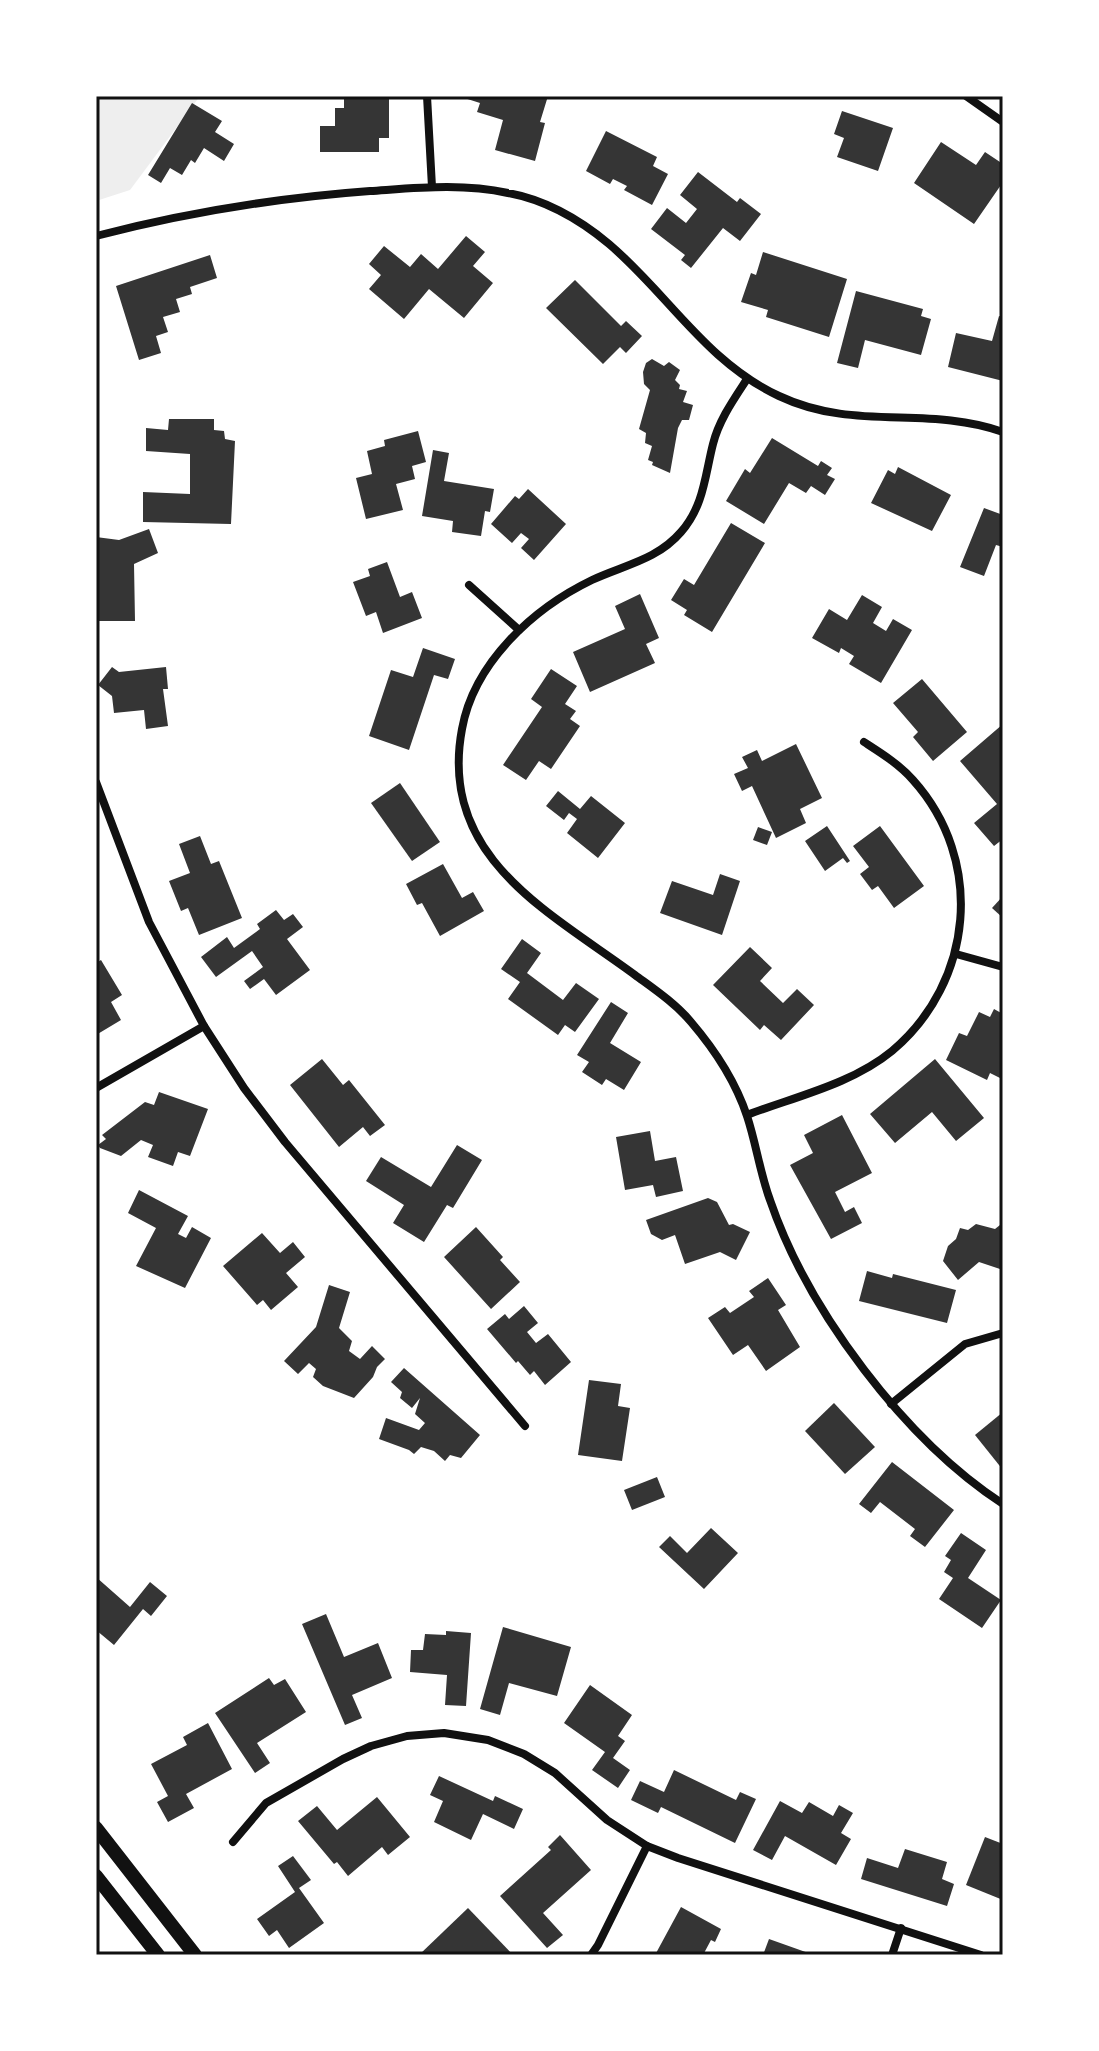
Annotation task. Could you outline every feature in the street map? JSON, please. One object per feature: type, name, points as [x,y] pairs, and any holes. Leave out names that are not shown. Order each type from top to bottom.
[{"type":"main road","points":[[96,1828],[195,1955]]},
{"type":"main road","points":[[96,1876],[158,1955]]},
{"type":"street","points":[[427,96],[432,187]]},
{"type":"street","points":[[966,96],[1003,122]]},
{"type":"street","points":[[96,236],[215,208],[285,198],[432,187],[477,187],[511,193],[554,207],[584,224],[612,247],[710,350],[747,379],[780,397],[823,412],[869,418],[953,419],[1003,432]]},
{"type":"street","points":[[747,379],[719,426],[702,494],[693,517],[679,535],[645,560],[596,578],[541,610],[519,630],[480,682],[468,706],[462,729],[459,758],[465,807],[475,833],[492,862],[515,886],[662,995],[689,1019],[722,1061],[747,1115],[770,1200],[794,1258],[842,1340],[891,1404],[979,1488],[1003,1504]]},
{"type":"street","points":[[469,585],[519,630]]},
{"type":"street","points":[[747,1115],[845,1078],[890,1053],[915,1030],[932,1008],[956,954],[962,922],[962,888],[956,855],[945,828],[912,778],[864,742]]},
{"type":"street","points":[[96,782],[149,922],[204,1026],[244,1088],[285,1142],[525,1426]]},
{"type":"street","points":[[956,954],[1003,967]]},
{"type":"street","points":[[96,1088],[204,1026]]},
{"type":"street","points":[[891,1404],[965,1344],[1003,1333]]},
{"type":"street","points":[[233,1842],[266,1803],[343,1759],[371,1746],[407,1736],[444,1733],[488,1740],[524,1754],[555,1773],[607,1820],[647,1846],[981,1955]]},
{"type":"street","points":[[591,1955],[647,1846]]},
{"type":"street","points":[[892,1955],[901,1928]]},
{"type":"shaded area","points":[[96,96],[200,96],[130,190],[96,201]]},
{"type":"building","points":[[344,96],[389,96],[389,138],[379,138],[379,152],[320,152],[320,126],[335,126],[335,108],[344,108]]},
{"type":"building","points":[[458,96],[548,96],[540,122],[545,123],[535,161],[495,150],[503,120],[477,112],[480,103]]},
{"type":"building","points":[[192,103],[222,121],[215,132],[234,144],[224,161],[204,148],[195,163],[191,160],[182,175],[170,168],[161,183],[148,175]]},
{"type":"building","points":[[842,111],[893,128],[878,171],[837,157],[844,138],[834,134]]},
{"type":"building","points":[[606,131],[657,157],[653,166],[668,174],[652,205],[624,190],[627,186],[613,179],[610,184],[586,171]]},
{"type":"building","points":[[941,142],[976,165],[985,152],[1003,164],[1003,182],[974,224],[914,183]]},
{"type":"building","points":[[698,172],[737,202],[740,198],[761,214],[740,241],[723,228],[691,268],[681,260],[685,255],[651,229],[667,208],[686,223],[697,209],[680,195]]},
{"type":"building","points":[[466,236],[485,252],[473,266],[493,283],[464,318],[429,289],[404,319],[369,289],[381,275],[369,264],[384,246],[410,267],[421,254],[438,269]]},
{"type":"building","points":[[763,252],[847,279],[829,337],[766,317],[768,310],[741,302],[751,273],[756,275]]},
{"type":"building","points":[[210,255],[217,278],[190,287],[192,294],[176,299],[180,312],[163,317],[168,332],[156,336],[161,353],[139,360],[116,286]]},
{"type":"building","points":[[575,280],[621,326],[626,321],[642,336],[626,353],[620,347],[603,364],[546,308]]},
{"type":"building","points":[[856,291],[923,309],[921,316],[931,319],[921,355],[865,340],[858,368],[837,363]]},
{"type":"building","points":[[999,316],[1003,317],[1003,381],[948,367],[956,333],[992,341]]},
{"type":"building","points":[[652,359],[664,366],[669,362],[680,370],[675,380],[680,385],[679,389],[687,391],[683,402],[693,405],[689,420],[682,420],[678,428],[670,473],[648,460],[652,446],[645,443],[646,433],[639,429],[650,390],[644,384],[643,372],[646,363]]},
{"type":"building","points":[[169,419],[214,419],[214,430],[224,431],[225,439],[235,441],[231,524],[143,522],[143,492],[190,494],[190,454],[146,451],[146,428],[168,430]]},
{"type":"building","points":[[418,431],[426,462],[412,466],[415,479],[396,484],[403,510],[366,519],[356,478],[372,474],[367,451],[385,446],[384,440]]},
{"type":"building","points":[[772,438],[818,466],[821,461],[832,468],[827,475],[835,479],[825,495],[811,486],[806,493],[789,483],[764,524],[726,501],[745,469],[750,473]]},
{"type":"building","points":[[433,450],[449,453],[444,481],[494,489],[490,512],[485,511],[481,536],[452,532],[453,521],[422,516]]},
{"type":"building","points":[[898,467],[951,495],[932,531],[871,503],[888,470],[895,474]]},
{"type":"building","points":[[528,489],[566,524],[534,560],[521,548],[529,539],[521,533],[512,543],[491,524],[515,496],[519,499]]},
{"type":"building","points":[[984,508],[1003,515],[1003,547],[996,545],[984,576],[960,567]]},
{"type":"building","points":[[731,523],[765,543],[712,632],[684,615],[687,610],[671,600],[684,579],[694,585]]},
{"type":"building","points":[[149,529],[158,553],[134,564],[135,621],[96,621],[99,563],[96,562],[96,537],[119,540]]},
{"type":"building","points":[[387,562],[400,597],[412,592],[422,618],[383,633],[376,612],[366,616],[353,582],[370,576],[368,569]]},
{"type":"building","points":[[640,594],[659,638],[646,644],[655,663],[590,692],[573,652],[625,629],[615,606]]},
{"type":"building","points":[[862,595],[882,607],[873,623],[886,631],[893,619],[912,630],[881,683],[849,664],[854,656],[841,648],[839,653],[812,638],[829,609],[847,620]]},
{"type":"building","points":[[423,648],[455,659],[448,679],[434,675],[409,750],[369,736],[391,670],[413,677]]},
{"type":"building","points":[[112,667],[119,672],[166,667],[168,689],[163,689],[168,726],[146,729],[144,710],[114,713],[112,696],[98,685]]},
{"type":"building","points":[[551,669],[577,686],[565,704],[576,711],[570,719],[580,726],[551,769],[539,761],[526,780],[503,765],[542,707],[531,699]]},
{"type":"building","points":[[922,679],[967,732],[933,761],[913,737],[918,732],[893,703]]},
{"type":"building","points":[[1003,724],[1003,839],[994,846],[974,823],[997,804],[960,761]]},
{"type":"building","points":[[796,744],[822,798],[800,809],[806,823],[776,838],[752,786],[742,791],[734,774],[748,768],[742,757],[757,750],[762,761]]},
{"type":"building","points":[[400,783],[440,842],[412,861],[371,803]]},
{"type":"building","points":[[558,791],[580,809],[591,796],[625,823],[598,858],[567,833],[577,819],[569,813],[564,820],[546,806]]},
{"type":"building","points":[[827,826],[850,861],[847,863],[843,858],[825,871],[805,841]]},
{"type":"building","points":[[880,826],[924,886],[894,908],[878,886],[872,890],[860,874],[869,867],[853,846]]},
{"type":"building","points":[[758,827],[772,832],[767,845],[753,840]]},
{"type":"building","points":[[200,836],[211,864],[219,861],[242,918],[199,935],[188,908],[181,911],[169,881],[190,873],[179,844]]},
{"type":"building","points":[[443,864],[462,898],[473,892],[484,911],[440,936],[422,903],[417,905],[406,884]]},
{"type":"building","points":[[720,874],[740,881],[722,935],[660,913],[672,881],[713,895]]},
{"type":"building","points":[[1003,896],[1003,918],[992,908]]},
{"type":"building","points":[[276,910],[284,920],[293,914],[303,927],[287,939],[310,970],[276,995],[264,979],[250,989],[244,981],[263,967],[252,951],[216,977],[201,957],[227,937],[234,948],[260,929],[257,924]]},
{"type":"building","points":[[522,939],[541,953],[527,973],[563,1000],[576,983],[599,999],[575,1032],[565,1025],[558,1035],[508,999],[520,982],[501,969]]},
{"type":"building","points":[[750,947],[772,968],[760,981],[783,1003],[797,989],[814,1005],[781,1040],[764,1025],[760,1030],[713,985]]},
{"type":"building","points":[[101,960],[122,995],[111,1002],[121,1020],[96,1035],[96,963]]},
{"type":"building","points":[[611,1002],[628,1013],[610,1043],[641,1062],[624,1090],[606,1079],[602,1085],[582,1072],[589,1062],[577,1055]]},
{"type":"building","points":[[994,1009],[1003,1014],[1003,1076],[1002,1079],[990,1073],[987,1080],[946,1060],[959,1033],[967,1036],[979,1012],[990,1017]]},
{"type":"building","points":[[322,1059],[343,1085],[349,1080],[385,1125],[370,1136],[363,1127],[339,1147],[290,1085]]},
{"type":"building","points":[[935,1059],[984,1118],[956,1141],[932,1112],[895,1143],[870,1114]]},
{"type":"building","points":[[159,1092],[208,1109],[190,1156],[178,1152],[173,1166],[148,1157],[153,1145],[141,1140],[121,1156],[100,1148],[98,1145],[106,1139],[102,1135],[145,1102],[154,1105]]},
{"type":"building","points":[[842,1115],[872,1173],[835,1192],[845,1212],[854,1207],[862,1223],[831,1239],[790,1165],[813,1153],[804,1135]]},
{"type":"building","points":[[650,1131],[655,1161],[676,1157],[683,1191],[656,1197],[653,1185],[625,1190],[616,1137]]},
{"type":"building","points":[[457,1145],[482,1160],[453,1208],[447,1205],[424,1242],[393,1223],[404,1205],[366,1181],[381,1157],[431,1187]]},
{"type":"building","points":[[139,1190],[188,1216],[178,1234],[186,1238],[192,1227],[211,1238],[185,1288],[136,1266],[156,1228],[128,1213]]},
{"type":"building","points":[[708,1198],[717,1202],[729,1225],[750,1232],[736,1260],[720,1252],[685,1264],[675,1235],[662,1240],[651,1234],[646,1220]]},
{"type":"building","points":[[976,1224],[995,1229],[1003,1226],[1003,1270],[979,1262],[958,1280],[943,1261],[948,1246],[956,1239],[960,1228],[968,1230]]},
{"type":"building","points":[[476,1227],[520,1282],[491,1309],[444,1257]]},
{"type":"building","points":[[262,1233],[280,1253],[293,1242],[305,1257],[286,1273],[298,1287],[271,1310],[263,1300],[257,1305],[223,1266]]},
{"type":"building","points":[[867,1271],[892,1278],[893,1274],[956,1290],[947,1323],[859,1301]]},
{"type":"building","points":[[768,1278],[786,1305],[778,1310],[800,1347],[766,1371],[748,1345],[733,1355],[708,1318],[725,1307],[730,1313],[754,1297],[749,1291]]},
{"type":"building","points":[[329,1285],[350,1292],[339,1328],[352,1341],[349,1351],[360,1359],[372,1346],[385,1359],[354,1398],[323,1386],[313,1377],[316,1369],[309,1363],[298,1374],[284,1361],[316,1327]]},
{"type":"building","points":[[524,1306],[538,1323],[527,1332],[536,1343],[548,1334],[571,1362],[545,1385],[534,1371],[530,1375],[518,1361],[516,1363],[487,1329],[505,1314],[509,1319]]},
{"type":"building","points":[[404,1368],[480,1435],[461,1458],[450,1455],[445,1461],[434,1451],[421,1447],[414,1454],[379,1439],[386,1418],[419,1430],[425,1423],[415,1414],[420,1398],[412,1408],[400,1398],[402,1392],[391,1382]]},
{"type":"building","points":[[589,1380],[621,1384],[618,1406],[630,1408],[622,1461],[578,1455]]},
{"type":"building","points":[[834,1403],[875,1447],[845,1474],[805,1431]]},
{"type":"building","points":[[1003,1412],[1003,1470],[975,1435]]},
{"type":"building","points":[[892,1462],[954,1510],[925,1547],[910,1536],[915,1529],[880,1502],[871,1513],[859,1504]]},
{"type":"building","points":[[657,1477],[665,1497],[632,1510],[624,1490]]},
{"type":"building","points":[[711,1528],[738,1553],[704,1589],[659,1547],[670,1536],[687,1553]]},
{"type":"building","points":[[961,1533],[986,1550],[968,1578],[1001,1600],[982,1628],[939,1599],[953,1578],[944,1572],[951,1560],[945,1556]]},
{"type":"building","points":[[96,1577],[130,1607],[150,1582],[167,1596],[151,1616],[143,1609],[114,1645],[96,1630]]},
{"type":"building","points":[[326,1614],[344,1657],[378,1643],[392,1678],[352,1695],[362,1718],[345,1725],[302,1624]]},
{"type":"building","points":[[503,1627],[571,1647],[557,1696],[509,1683],[500,1715],[480,1709]]},
{"type":"building","points":[[446,1631],[471,1633],[466,1706],[445,1705],[447,1675],[410,1672],[411,1650],[423,1650],[425,1634],[446,1635]]},
{"type":"building","points":[[269,1678],[274,1685],[285,1679],[306,1712],[257,1743],[270,1763],[255,1773],[215,1713]]},
{"type":"building","points":[[590,1685],[632,1715],[618,1736],[625,1741],[613,1758],[630,1770],[618,1788],[592,1770],[605,1752],[564,1723]]},
{"type":"building","points":[[208,1723],[232,1769],[186,1794],[194,1808],[168,1822],[157,1802],[168,1796],[151,1764],[187,1745],[183,1737]]},
{"type":"building","points":[[674,1770],[736,1800],[740,1792],[756,1799],[735,1843],[661,1807],[658,1813],[631,1800],[640,1781],[664,1792]]},
{"type":"building","points":[[439,1776],[493,1801],[495,1796],[523,1809],[514,1829],[483,1814],[471,1840],[434,1822],[443,1801],[430,1795]]},
{"type":"building","points":[[377,1797],[410,1837],[388,1855],[382,1847],[348,1876],[298,1821],[317,1806],[337,1830]]},
{"type":"building","points":[[780,1801],[802,1813],[809,1802],[833,1816],[839,1805],[853,1813],[841,1833],[851,1839],[836,1865],[785,1836],[772,1860],[753,1850]]},
{"type":"building","points":[[560,1835],[591,1870],[543,1913],[563,1935],[547,1948],[500,1896],[551,1850],[548,1847]]},
{"type":"building","points":[[985,1837],[1003,1844],[1003,1900],[966,1885]]},
{"type":"building","points":[[905,1849],[947,1862],[942,1879],[954,1884],[947,1906],[861,1879],[867,1858],[898,1868]]},
{"type":"building","points":[[293,1856],[311,1880],[299,1888],[324,1923],[289,1948],[277,1930],[269,1936],[257,1919],[295,1892],[278,1866]]},
{"type":"building","points":[[681,1907],[721,1929],[715,1942],[711,1940],[703,1955],[655,1955]]},
{"type":"building","points":[[468,1908],[513,1955],[419,1955]]},
{"type":"building","points":[[769,1939],[814,1955],[763,1955]]}]
